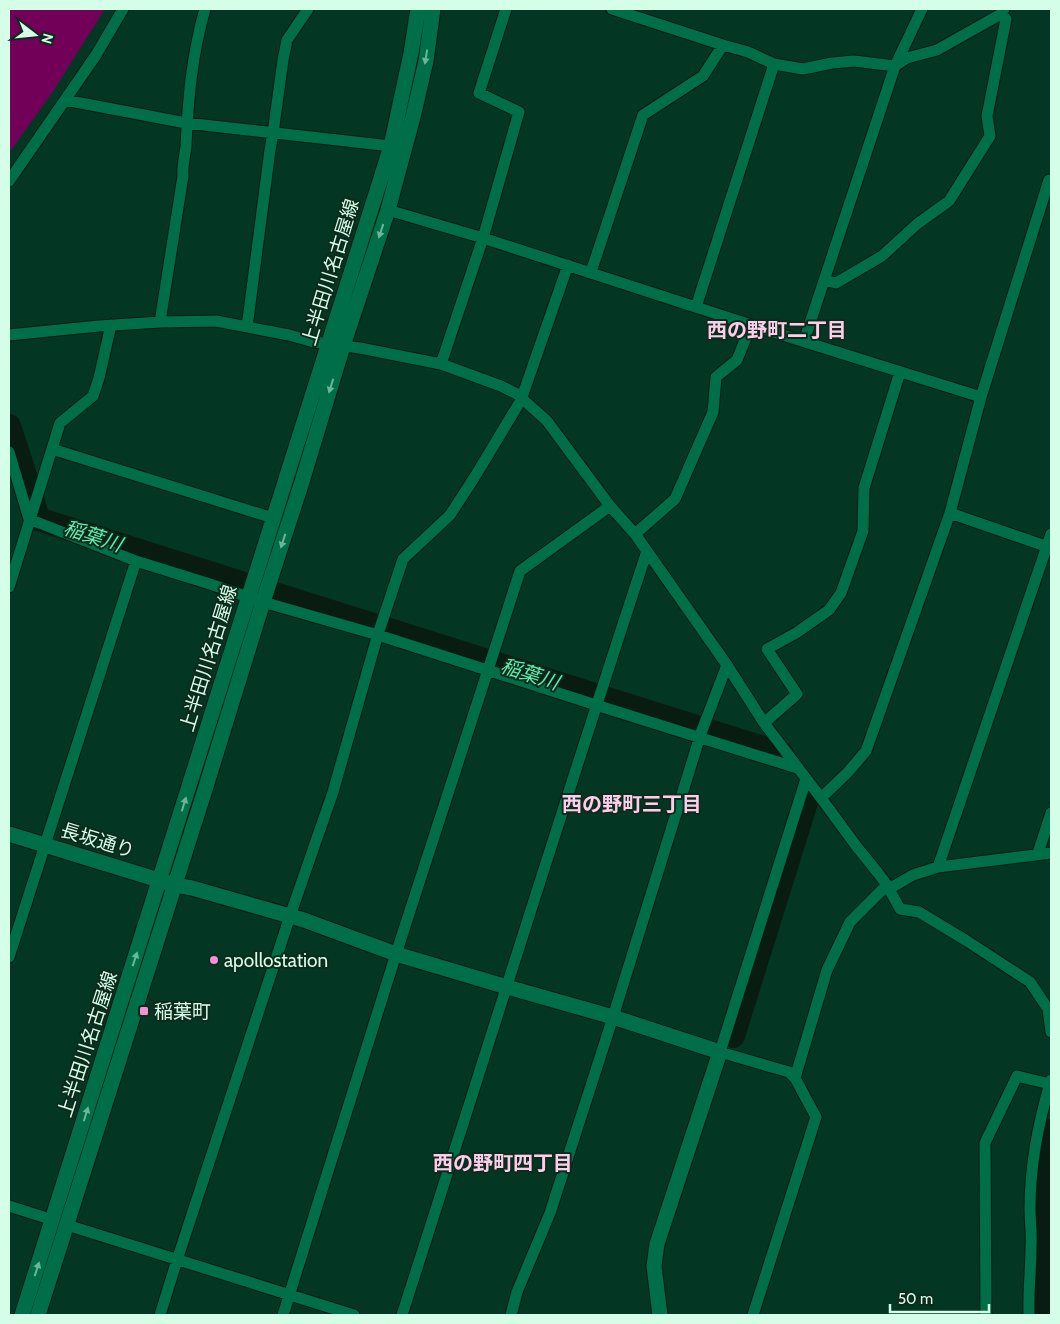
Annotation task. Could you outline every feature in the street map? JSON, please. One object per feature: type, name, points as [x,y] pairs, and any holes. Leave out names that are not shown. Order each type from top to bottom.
[{"type":"main road","name":"上半田川名古屋線","points":[[38,1315],[60,1222],[160,881],[256,600],[301,485],[336,345],[391,146],[411,54],[418,9]]},
{"type":"main road","name":"上半田川名古屋線","points":[[22,1315],[60,1222],[175,885],[256,600],[273,518],[388,210],[414,117],[426,61],[433,9]]},
{"type":"main road","name":"長坂通り","points":[[9,834],[160,881],[192,888],[290,916],[396,954],[613,1017],[720,1052]]},
{"type":"main road","points":[[660,1315],[654,1266],[657,1244],[720,1052]]},
{"type":"street","points":[[9,182],[96,55],[123,9]]},
{"type":"street","points":[[160,322],[183,176],[189,86],[205,9]]},
{"type":"street","points":[[247,327],[283,60],[287,40],[308,9]]},
{"type":"street","points":[[441,364],[483,238],[518,112],[479,93],[506,9]]},
{"type":"street","points":[[612,9],[748,52],[774,64],[803,69],[854,61],[895,66],[907,58],[937,50],[952,43],[1003,12],[1006,19],[987,116],[990,136],[950,201],[917,224],[882,256],[836,283],[824,280]]},
{"type":"street","points":[[804,341],[895,66],[922,9]]},
{"type":"street","points":[[591,272],[643,115],[703,76],[723,45]]},
{"type":"street","points":[[696,307],[774,64]]},
{"type":"street","points":[[66,100],[186,123],[391,146]]},
{"type":"street","points":[[821,798],[848,772],[866,751],[950,513],[981,397],[1050,178]]},
{"type":"street","points":[[388,210],[591,272],[751,325],[981,397]]},
{"type":"street","points":[[160,1315],[290,916],[333,792],[378,635],[403,559],[450,515],[521,400],[568,265]]},
{"type":"street","points":[[9,335],[111,325],[216,321],[290,334],[314,342],[360,348],[441,364],[501,386],[516,394],[547,421],[610,506],[635,534],[764,723],[888,887],[900,909],[919,912],[967,940],[1030,982],[1050,1007],[1051,1032]]},
{"type":"street","points":[[9,587],[60,423],[93,396],[111,325]]},
{"type":"street","points":[[635,534],[675,499],[713,412],[716,378],[737,360],[751,325]]},
{"type":"street","points":[[764,723],[797,694],[767,648],[796,633],[829,610],[841,593],[863,531],[864,488],[900,372]]},
{"type":"street","points":[[52,449],[273,518]]},
{"type":"street","points":[[9,452],[31,517],[136,561],[256,600],[378,635],[596,704],[702,731],[797,768]]},
{"type":"street","points":[[283,1315],[396,954],[520,571],[610,506]]},
{"type":"street","points":[[950,513],[1049,547]]},
{"type":"street","points":[[938,867],[1049,547],[1051,534]]},
{"type":"street","points":[[402,1315],[508,987],[596,704],[647,551]]},
{"type":"street","points":[[9,958],[136,561]]},
{"type":"street","points":[[511,1315],[517,1292],[550,1213],[702,731],[726,665]]},
{"type":"street","points":[[753,1315],[816,1117],[795,1078],[789,1072],[720,1052],[806,780]]},
{"type":"street","points":[[1038,853],[1051,813]]},
{"type":"street","points":[[795,1078],[827,970],[850,922],[888,887],[913,875],[938,867],[1051,852]]},
{"type":"street","points":[[986,1315],[985,1143],[1017,1076],[1051,1082],[1036,1139],[1032,1174],[1029,1315]]},
{"type":"street","points":[[9,1206],[354,1315]]},
{"type":"shaded area","points":[[9,9],[105,9],[52,93],[9,153]]},
{"type":"waterway","name":"稲葉川","points":[[9,426],[38,519],[241,583]]},
{"type":"waterway","name":"稲葉川","points":[[278,595],[782,754]]},
{"type":"waterway","name":"稲葉川","points":[[733,1036],[809,793]]},
{"type":"waterway","points":[[1042,1315],[1047,1156],[1051,1131]]},
{"type":"place","name":"apollostation","points":[[214,960]]},
{"type":"place","name":"稲葉町","points":[[144,1011]]},
{"type":"district","name":"西の野町二丁目","points":[[777,330]]},
{"type":"district","name":"西の野町三丁目","points":[[632,804]]},
{"type":"district","name":"西の野町四丁目","points":[[503,1163]]}]
